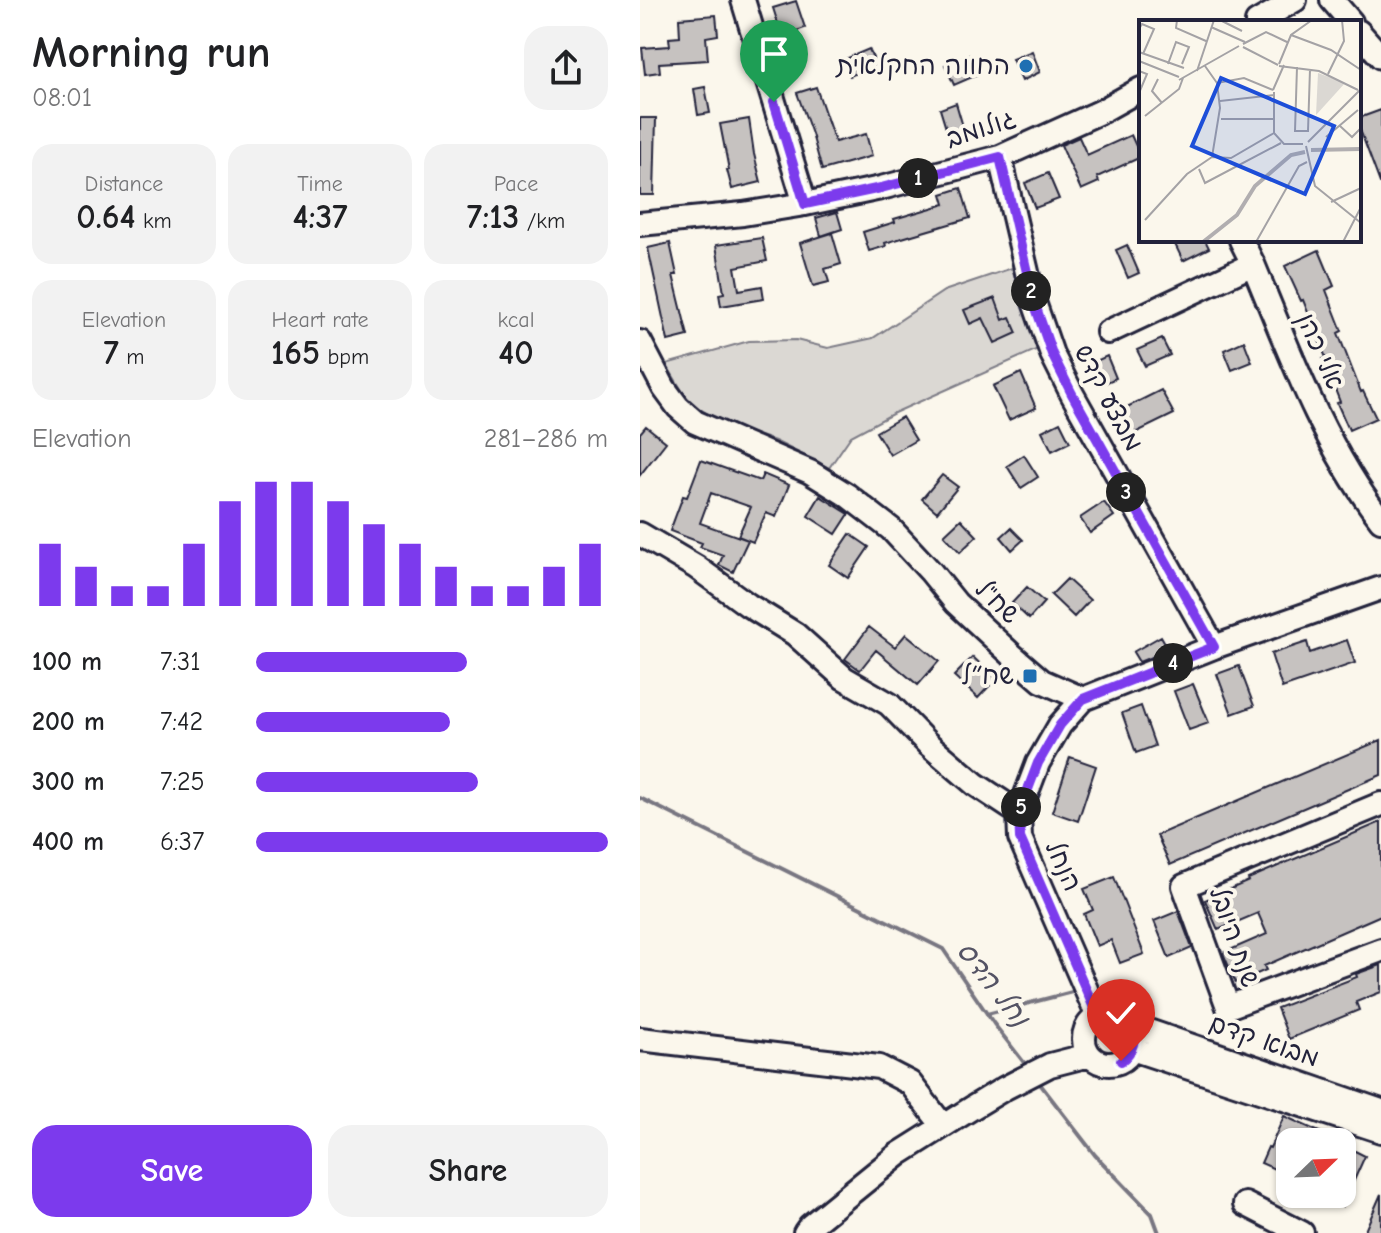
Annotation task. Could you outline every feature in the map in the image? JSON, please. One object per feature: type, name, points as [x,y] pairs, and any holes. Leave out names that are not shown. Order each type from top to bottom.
[{"type":"street","points":[[743,0],[805,204]]},
{"type":"street","points":[[1260,20],[1295,0]]},
{"type":"street","points":[[1332,0],[1349,20]]},
{"type":"street","points":[[1361,34],[1381,57]]},
{"type":"street","name":"גולומב","points":[[640,224],[743,214],[805,204],[1000,157],[1100,112],[1139,90]]},
{"type":"street","name":"מבצע קדש","points":[[1000,157],[1034,302],[1052,354],[1214,647]]},
{"type":"street","name":"אלי כהן","points":[[1242,242],[1317,413],[1361,495],[1381,520]]},
{"type":"street","points":[[1108,332],[1253,264]]},
{"type":"street","name":"שח\"ל","points":[[640,342],[664,388],[678,407],[695,422],[810,472],[847,495],[891,529],[956,603],[1042,681],[1083,699]]},
{"type":"street","points":[[640,534],[696,567],[795,634],[844,678],[889,704],[928,744],[975,784],[1019,813],[1045,750],[1060,725],[1083,699],[1214,647],[1381,588]]},
{"type":"street","name":"שנת היובל","points":[[1381,804],[1184,886],[1228,1007],[1381,950]]},
{"type":"street","name":"הנחל","points":[[1019,813],[1020,838],[1098,1017]]},
{"type":"street","points":[[1107,1014],[1116,1015],[1128,1024],[1134,1041],[1132,1049],[1121,1061],[1103,1064],[1089,1055],[1084,1034],[1091,1022],[1107,1014]]},
{"type":"street","name":"מבוא קדם","points":[[1128,1024],[1381,1111]]},
{"type":"street","points":[[640,1039],[879,1067],[910,1083],[943,1126]]},
{"type":"street","name":"מבוא קדם","points":[[1132,1049],[1381,1131]]},
{"type":"street","points":[[805,1233],[899,1154],[943,1126],[1050,1065],[1089,1055]]},
{"type":"street","points":[[796,1233],[806,1220],[896,1148],[943,1126]]},
{"type":"street","points":[[1245,1204],[1302,1233]]},
{"type":"shaded area","points":[[1012,268],[1038,349],[894,413],[851,436],[829,468],[775,441],[724,424],[689,402],[666,364],[749,341],[796,340],[828,348],[873,338],[944,291]]},
{"type":"building","points":[[796,1],[805,28],[782,36],[773,8]]},
{"type":"building","points":[[716,15],[718,35],[706,37],[708,60],[659,63],[660,72],[645,74],[642,48],[670,46],[669,38],[680,37],[679,18]]},
{"type":"building","points":[[869,49],[876,65],[850,76],[843,60]]},
{"type":"building","name":"החווה החקלאית","points":[[1032,51],[1040,72],[1022,81],[1012,59]]},
{"type":"building","points":[[969,55],[977,75],[954,85],[945,65]]},
{"type":"building","points":[[705,87],[710,113],[698,115],[694,89]]},
{"type":"building","points":[[816,87],[835,142],[866,134],[872,156],[822,170],[797,93]]},
{"type":"building","points":[[956,103],[964,130],[948,135],[940,109]]},
{"type":"building","points":[[1381,110],[1381,183],[1361,132],[1361,117]]},
{"type":"building","points":[[640,118],[656,118],[654,195],[640,195]]},
{"type":"building","points":[[749,119],[761,182],[732,189],[720,124]]},
{"type":"building","points":[[1131,135],[1139,158],[1097,177],[1099,182],[1081,190],[1061,145],[1079,137],[1087,155]]},
{"type":"building","points":[[1048,173],[1059,199],[1035,208],[1025,183]]},
{"type":"building","points":[[961,188],[970,218],[885,243],[886,246],[869,251],[863,232],[945,204],[942,194]]},
{"type":"building","points":[[837,212],[842,229],[821,236],[816,218]]},
{"type":"building","points":[[832,233],[841,264],[825,269],[829,282],[813,286],[800,243]]},
{"type":"building","points":[[762,238],[767,261],[735,267],[739,290],[762,286],[764,299],[721,306],[719,294],[724,293],[716,245]]},
{"type":"building","points":[[1174,242],[1206,242],[1209,248],[1183,261]]},
{"type":"building","points":[[670,243],[677,275],[673,275],[688,336],[668,341],[648,248]]},
{"type":"building","points":[[1127,245],[1139,273],[1128,278],[1116,250]]},
{"type":"building","points":[[1319,250],[1334,286],[1326,290],[1342,331],[1338,333],[1361,392],[1376,418],[1349,430],[1337,403],[1340,402],[1323,359],[1326,358],[1303,300],[1285,266]]},
{"type":"building","points":[[995,298],[1003,320],[1010,317],[1017,333],[995,343],[983,318],[970,324],[964,310]]},
{"type":"building","points":[[1162,339],[1170,355],[1145,366],[1137,350]]},
{"type":"building","points":[[1244,341],[1252,362],[1232,370],[1224,350]]},
{"type":"building","points":[[1107,356],[1116,378],[1105,383],[1096,361]]},
{"type":"building","points":[[1021,373],[1036,408],[1009,420],[993,386]]},
{"type":"building","points":[[1161,390],[1174,414],[1131,435],[1119,411]]},
{"type":"building","points":[[902,417],[916,440],[890,455],[876,432]]},
{"type":"building","points":[[1060,422],[1070,442],[1052,451],[1042,431]]},
{"type":"building","points":[[646,426],[666,442],[640,475],[640,433]]},
{"type":"building","points":[[1024,455],[1038,477],[1021,488],[1007,466]]},
{"type":"building","points":[[701,460],[760,481],[763,474],[789,485],[776,517],[766,513],[753,542],[748,540],[733,572],[719,565],[723,555],[670,531]],"holes":[[[711,493],[751,507],[738,536],[748,540],[700,523]]]},
{"type":"building","points":[[942,475],[958,487],[937,512],[922,499]]},
{"type":"building","points":[[820,496],[849,514],[836,534],[808,516]]},
{"type":"building","points":[[1104,502],[1114,516],[1090,533],[1080,518]]},
{"type":"building","points":[[961,519],[977,536],[960,552],[944,535]]},
{"type":"building","points":[[1011,528],[1023,540],[1012,550],[1001,537]]},
{"type":"building","points":[[850,534],[869,547],[848,578],[829,565]]},
{"type":"building","points":[[1067,579],[1090,600],[1074,617],[1051,595]]},
{"type":"building","points":[[1027,587],[1044,602],[1029,619],[1012,603]]},
{"type":"building","points":[[869,627],[895,647],[906,634],[939,661],[918,685],[876,650],[860,670],[845,659]]},
{"type":"building","points":[[1161,636],[1169,650],[1139,662],[1133,652]]},
{"type":"building","points":[[1347,640],[1355,663],[1282,688],[1271,654],[1307,642],[1310,653]]},
{"type":"building","points":[[973,657],[996,679],[978,698],[954,676]]},
{"type":"building","points":[[1239,666],[1254,706],[1232,714],[1217,674]]},
{"type":"building","points":[[1193,684],[1209,723],[1189,730],[1174,691]]},
{"type":"building","points":[[1141,706],[1155,746],[1136,753],[1122,713]]},
{"type":"building","points":[[1381,740],[1381,775],[1170,865],[1157,835]]},
{"type":"building","points":[[1070,757],[1096,766],[1078,821],[1052,812]]},
{"type":"building","points":[[1381,822],[1381,915],[1264,966],[1266,970],[1236,983],[1223,953],[1267,934],[1258,913],[1218,930],[1205,900]]},
{"type":"building","points":[[1114,877],[1144,954],[1120,963],[1111,940],[1097,946],[1084,914],[1093,910],[1084,889]]},
{"type":"building","points":[[1178,911],[1192,948],[1169,958],[1154,921]]},
{"type":"building","points":[[1381,965],[1381,992],[1356,1002],[1359,1010],[1289,1039],[1277,1008]]},
{"type":"building","points":[[1284,1116],[1310,1128],[1279,1128]]},
{"type":"building","points":[[1276,1134],[1276,1170],[1261,1163]]},
{"type":"building","points":[[1356,1152],[1365,1156],[1356,1176]]},
{"type":"building","points":[[1381,1194],[1381,1233],[1364,1233]]},
{"type":"waterway","name":"נחל הדס","points":[[640,798],[943,949],[1029,1069]]},
{"type":"waterway","points":[[987,1014],[1076,991]]},
{"type":"waterway","name":"נחל הדס","points":[[1037,1080],[1095,1155],[1152,1214],[1159,1233]]},
{"type":"place","name":"החווה החקלאית","points":[[1026,66]]},
{"type":"place","name":"שח״ל","points":[[1030,676]]},
{"type":"route","points":[[774,102],[805,204],[1000,157],[1034,302],[1052,354],[1214,647],[1083,699],[1060,725],[1038,763],[1019,813],[1020,838],[1098,1017],[1116,1015],[1124,1019],[1133,1032],[1132,1049],[1121,1061]]}]
